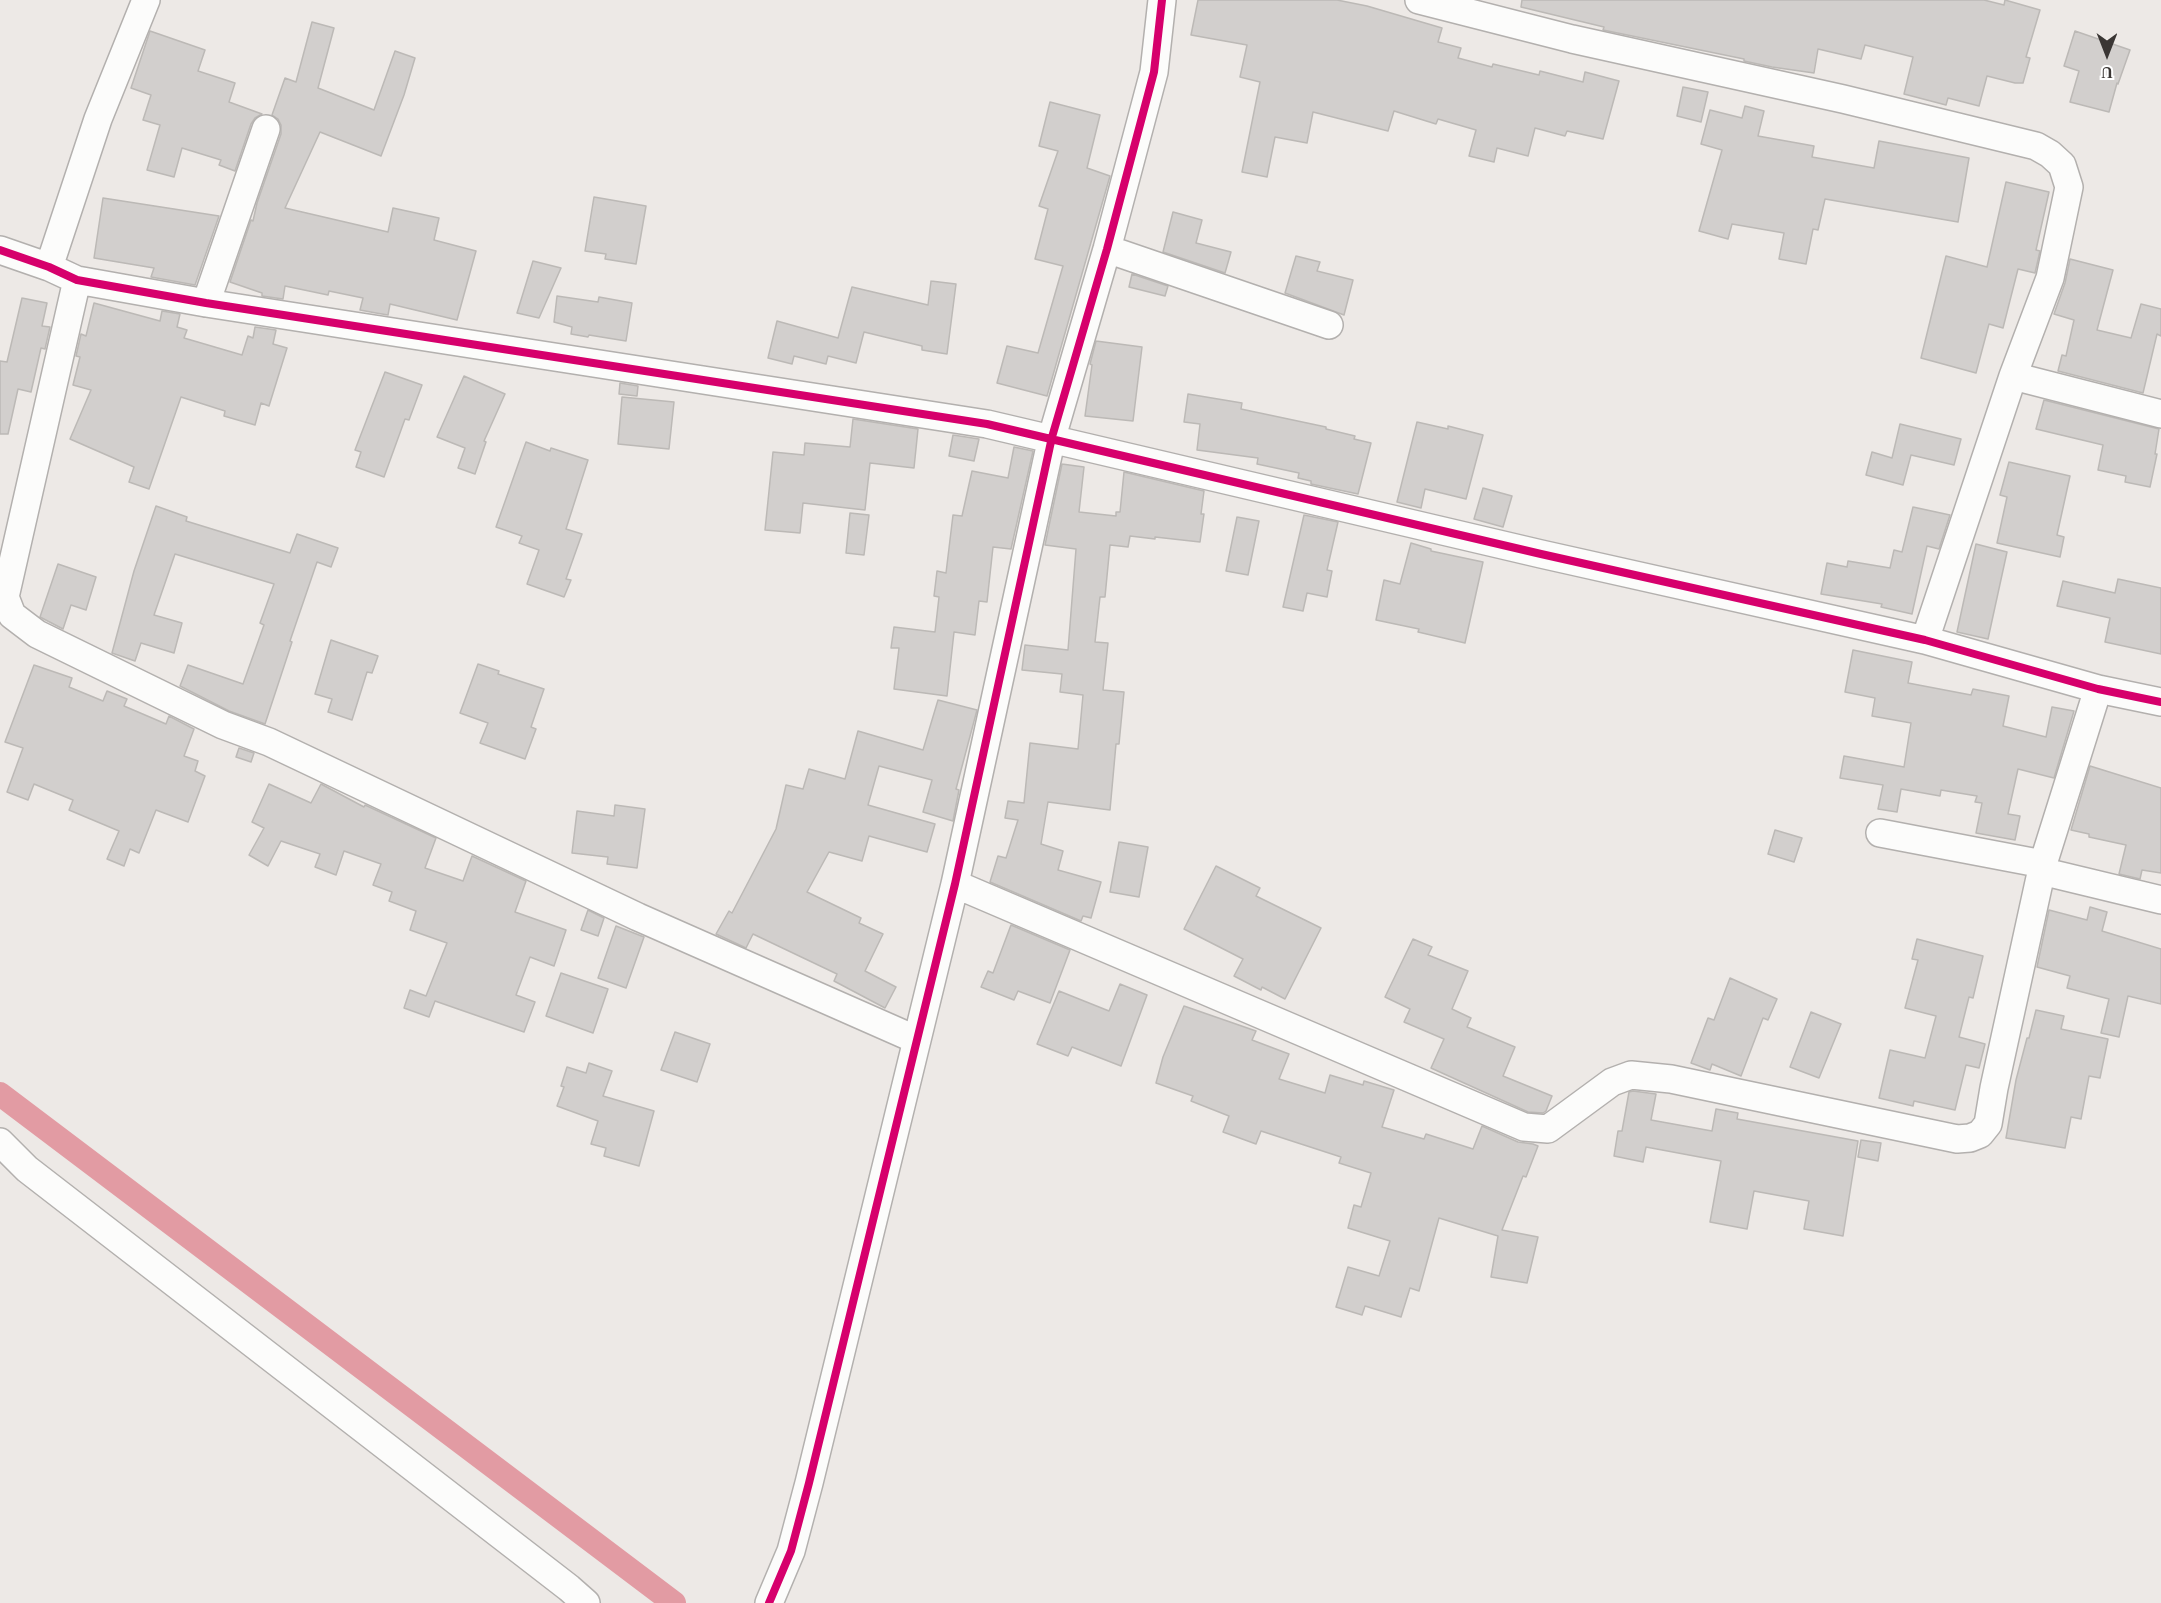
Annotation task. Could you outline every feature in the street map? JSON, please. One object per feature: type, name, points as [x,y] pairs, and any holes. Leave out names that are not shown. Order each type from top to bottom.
[{"type":"street","points":[[49,267],[98,119],[146,0]]},
{"type":"street","points":[[769,1603],[791,1551],[917,1040],[955,884],[1052,437],[1107,249],[1154,72],[1162,0]]},
{"type":"street","points":[[1419,0],[1572,39],[1843,99],[2036,146],[2050,154],[2062,165],[2069,187],[2050,278],[2013,376],[1925,640]]},
{"type":"street","points":[[206,303],[266,129]]},
{"type":"street","points":[[1107,249],[1329,325]]},
{"type":"street","points":[[0,250],[49,267],[77,280],[206,303],[987,424],[1052,437],[1540,554],[1925,640],[2098,689],[2161,702]]},
{"type":"street","points":[[77,280],[5,597],[12,615],[37,634],[223,725],[269,742],[638,917],[917,1040]]},
{"type":"street","points":[[2013,376],[2161,414]]},
{"type":"street","points":[[955,884],[1524,1127],[1548,1129],[1612,1082],[1632,1076],[1671,1079],[1957,1139],[1970,1138],[1980,1134],[1988,1124],[2042,868],[2098,689]]},
{"type":"street","points":[[1880,833],[2042,868],[2161,900]]},
{"type":"street","points":[[0,1142],[27,1168],[586,1603]]},
{"type":"building","points":[[1198,0],[1337,0],[1367,6],[1442,28],[1438,42],[1461,48],[1458,58],[1492,67],[1493,64],[1539,75],[1540,71],[1583,82],[1585,72],[1619,81],[1603,139],[1567,131],[1565,136],[1535,128],[1528,156],[1497,148],[1494,162],[1469,156],[1476,130],[1438,119],[1436,124],[1394,111],[1388,131],[1313,112],[1307,143],[1275,137],[1267,177],[1242,172],[1260,82],[1240,77],[1247,45],[1191,35]]},
{"type":"building","points":[[1522,0],[1984,0],[2004,5],[2005,0],[2040,10],[2026,57],[2030,58],[2023,83],[1987,76],[1979,106],[1948,98],[1946,105],[1904,94],[1913,57],[1865,45],[1861,59],[1818,49],[1814,73],[1772,67],[1744,61],[1744,59],[1603,30],[1604,27],[1521,7]]},
{"type":"building","points":[[312,22],[334,28],[318,88],[374,110],[395,51],[415,58],[381,156],[320,132],[285,208],[388,232],[393,208],[439,218],[434,240],[476,251],[457,320],[390,304],[388,315],[360,310],[363,298],[329,291],[328,295],[285,286],[283,299],[262,296],[262,293],[230,282],[251,220],[253,221],[281,134],[281,125],[272,115],[285,78],[296,82]]},
{"type":"building","points":[[150,31],[205,50],[198,71],[235,83],[229,102],[262,114],[251,124],[235,171],[219,165],[221,160],[182,148],[174,177],[147,170],[160,125],[143,120],[151,95],[131,88]]},
{"type":"building","points":[[2075,31],[2130,50],[2109,112],[2070,102],[2079,71],[2064,66]]},
{"type":"building","points":[[1683,87],[1708,92],[1701,122],[1677,116]]},
{"type":"building","points":[[1050,102],[1100,115],[1087,168],[1110,176],[1047,396],[997,383],[1007,346],[1038,353],[1063,266],[1035,259],[1048,209],[1039,206],[1058,151],[1039,146]]},
{"type":"building","points":[[1745,106],[1764,111],[1758,136],[1814,146],[1812,157],[1874,168],[1879,141],[1969,158],[1958,222],[1825,199],[1818,230],[1813,229],[1806,264],[1779,259],[1784,233],[1732,224],[1728,239],[1699,231],[1722,150],[1701,144],[1710,110],[1742,118]]},
{"type":"building","points":[[2006,182],[2049,192],[2036,250],[2040,251],[2035,273],[2018,269],[2003,328],[1989,324],[1976,373],[1921,358],[1946,256],[1987,267]]},
{"type":"building","points":[[594,197],[646,206],[636,264],[605,259],[606,254],[585,251]]},
{"type":"building","points":[[103,198],[219,216],[195,285],[151,277],[154,268],[94,258]]},
{"type":"building","points":[[1173,212],[1202,220],[1196,243],[1231,252],[1225,273],[1163,252]]},
{"type":"building","points":[[1296,256],[1320,262],[1317,271],[1353,280],[1344,315],[1285,293]]},
{"type":"building","points":[[2070,259],[2113,270],[2097,330],[2131,338],[2141,304],[2161,309],[2161,336],[2157,334],[2143,393],[2058,371],[2062,355],[2066,356],[2074,320],[2054,314],[2065,283]]},
{"type":"building","points":[[533,261],[561,268],[539,318],[517,313]]},
{"type":"building","points":[[1132,274],[1168,286],[1165,296],[1129,287]]},
{"type":"building","points":[[931,281],[956,284],[947,354],[922,350],[922,346],[864,332],[856,363],[828,356],[826,364],[794,356],[792,364],[768,358],[777,321],[838,338],[852,287],[928,305]]},
{"type":"building","points":[[557,296],[598,302],[599,297],[632,303],[626,341],[571,334],[572,327],[554,322]]},
{"type":"building","points":[[22,298],[47,303],[42,326],[50,327],[45,349],[41,348],[31,392],[18,389],[8,434],[0,434],[0,361],[7,362]]},
{"type":"building","points":[[94,303],[160,321],[162,311],[180,314],[177,327],[187,330],[184,338],[242,355],[248,336],[253,338],[255,327],[276,330],[273,344],[287,348],[269,406],[261,403],[255,425],[224,416],[225,411],[181,397],[149,489],[129,482],[134,467],[70,439],[91,390],[73,385],[80,357],[76,356],[81,334],[86,336]]},
{"type":"building","points":[[1096,341],[1142,347],[1133,421],[1085,416],[1092,365],[1090,364]]},
{"type":"building","points":[[385,372],[422,385],[409,420],[405,419],[384,477],[356,467],[361,452],[355,450]]},
{"type":"building","points":[[464,376],[505,394],[484,441],[486,442],[475,474],[458,468],[465,448],[437,437]]},
{"type":"building","points":[[620,383],[638,386],[637,396],[619,394]]},
{"type":"building","points":[[1188,394],[1242,403],[1241,409],[1326,427],[1326,429],[1355,436],[1354,439],[1371,443],[1358,494],[1311,484],[1311,481],[1298,478],[1299,473],[1257,464],[1258,458],[1197,450],[1200,424],[1184,422]]},
{"type":"building","points":[[622,397],[674,402],[669,449],[618,444]]},
{"type":"building","points":[[2044,400],[2159,429],[2155,454],[2157,454],[2150,487],[2125,482],[2126,476],[2098,470],[2103,445],[2036,429]]},
{"type":"building","points":[[853,419],[918,429],[914,468],[870,463],[865,510],[803,503],[800,533],[765,530],[773,452],[804,455],[805,443],[850,447]]},
{"type":"building","points":[[1417,422],[1448,429],[1448,426],[1483,435],[1466,499],[1425,489],[1421,508],[1397,502]]},
{"type":"building","points":[[1900,424],[1961,439],[1954,465],[1911,455],[1903,485],[1866,475],[1872,452],[1892,458]]},
{"type":"building","points":[[953,435],[979,439],[974,461],[949,456]]},
{"type":"building","points":[[526,442],[550,451],[551,448],[588,460],[566,529],[582,534],[566,579],[571,580],[564,597],[527,584],[539,550],[519,543],[522,536],[496,527]]},
{"type":"building","points":[[1014,447],[1033,451],[1011,549],[993,547],[987,602],[979,601],[975,635],[954,632],[947,696],[894,689],[899,648],[891,648],[894,627],[935,632],[939,597],[934,596],[937,571],[946,573],[953,515],[962,516],[972,471],[1008,478]]},
{"type":"building","points":[[2009,462],[2070,476],[2057,535],[2064,537],[2060,557],[1997,543],[2007,497],[2000,495]]},
{"type":"building","points":[[1062,464],[1084,467],[1079,512],[1116,516],[1116,512],[1120,512],[1124,472],[1204,491],[1200,542],[1130,536],[1128,547],[1110,545],[1105,597],[1100,597],[1095,642],[1108,643],[1103,690],[1124,692],[1119,744],[1116,744],[1110,810],[1048,802],[1041,844],[1063,851],[1058,870],[1101,882],[1091,918],[1083,916],[1081,921],[990,882],[998,856],[1006,858],[1018,820],[1005,818],[1008,801],[1024,803],[1030,743],[1078,749],[1083,695],[1060,692],[1062,674],[1022,670],[1025,645],[1068,650],[1076,549],[1045,545]]},
{"type":"building","points":[[1483,488],[1512,496],[1503,527],[1474,519]]},
{"type":"building","points":[[156,506],[187,517],[186,521],[290,553],[297,534],[338,548],[331,567],[317,562],[265,724],[229,711],[180,686],[188,665],[243,684],[264,625],[260,623],[274,584],[175,554],[154,615],[182,623],[174,653],[141,643],[135,661],[112,653],[134,571]]},
{"type":"building","points":[[1913,507],[1950,515],[1939,549],[1927,546],[1912,614],[1881,607],[1882,604],[1821,594],[1827,563],[1847,567],[1848,561],[1890,568],[1894,550],[1902,552]]},
{"type":"building","points":[[850,513],[869,515],[864,555],[846,553]]},
{"type":"building","points":[[1304,515],[1338,522],[1327,570],[1332,571],[1327,597],[1307,593],[1303,611],[1283,607]]},
{"type":"building","points":[[1237,517],[1259,521],[1248,575],[1226,571]]},
{"type":"building","points":[[1411,543],[1431,549],[1431,551],[1483,562],[1465,643],[1418,632],[1419,629],[1376,620],[1384,580],[1400,584]]},
{"type":"building","points":[[1976,544],[2007,552],[1988,639],[1957,632]]},
{"type":"building","points":[[58,564],[96,577],[86,610],[71,605],[63,629],[40,617]]},
{"type":"building","points":[[2118,579],[2161,588],[2161,654],[2105,642],[2110,618],[2057,606],[2063,581],[2115,593]]},
{"type":"building","points":[[331,640],[378,656],[372,673],[367,672],[352,720],[328,712],[332,699],[315,694]]},
{"type":"building","points":[[1853,650],[1912,662],[1908,683],[1971,695],[1973,689],[2009,696],[2003,726],[2046,737],[2052,707],[2074,711],[2054,778],[2018,769],[2008,814],[2020,816],[2015,840],[1976,833],[1982,803],[1975,802],[1977,796],[1941,790],[1940,796],[1901,789],[1897,812],[1878,809],[1883,785],[1840,778],[1844,756],[1904,767],[1911,723],[1872,716],[1875,698],[1845,692]]},
{"type":"building","points":[[478,664],[499,671],[498,674],[544,689],[531,727],[536,729],[525,759],[480,743],[488,723],[460,713]]},
{"type":"building","points":[[34,665],[72,678],[69,687],[103,701],[107,691],[127,699],[124,706],[166,724],[169,716],[194,729],[184,756],[198,761],[195,771],[205,776],[188,822],[156,810],[139,853],[130,849],[124,866],[107,859],[119,831],[69,810],[73,800],[34,784],[28,800],[7,792],[23,748],[5,742]]},
{"type":"building","points":[[938,700],[977,710],[956,789],[959,790],[953,821],[923,812],[932,780],[879,766],[868,805],[935,824],[927,852],[869,836],[862,861],[829,852],[807,892],[861,918],[859,923],[883,934],[865,971],[896,987],[885,1008],[834,981],[837,974],[753,934],[746,948],[716,934],[729,911],[732,913],[776,829],[786,785],[803,789],[809,769],[845,779],[858,731],[923,750]]},
{"type":"building","points":[[239,748],[254,753],[251,762],[236,757]]},
{"type":"building","points":[[2090,766],[2161,788],[2161,873],[2142,870],[2140,879],[2119,874],[2126,845],[2089,837],[2089,834],[2071,830]]},
{"type":"building","points":[[269,784],[311,803],[321,784],[364,807],[365,805],[436,838],[425,868],[463,881],[472,856],[526,881],[515,912],[566,930],[554,966],[530,957],[516,995],[535,1002],[524,1032],[435,1001],[429,1017],[404,1008],[410,990],[426,996],[447,943],[410,930],[416,911],[389,901],[392,892],[373,885],[381,864],[344,851],[336,875],[315,867],[320,854],[281,841],[268,866],[249,855],[264,828],[252,822]]},
{"type":"building","points":[[615,805],[645,809],[637,868],[607,864],[608,857],[572,853],[577,811],[614,816]]},
{"type":"building","points":[[1775,830],[1802,838],[1794,862],[1768,854]]},
{"type":"building","points":[[1119,842],[1148,847],[1139,897],[1110,892]]},
{"type":"building","points":[[1216,866],[1260,888],[1256,896],[1321,928],[1285,999],[1234,976],[1243,959],[1184,929]]},
{"type":"building","points":[[2090,907],[2107,912],[2102,931],[2161,949],[2161,1004],[2128,996],[2119,1037],[2101,1033],[2109,999],[2067,988],[2070,976],[2037,967],[2049,910],[2087,920]]},
{"type":"building","points":[[588,910],[604,918],[598,936],[581,930]]},
{"type":"building","points":[[1011,925],[1070,950],[1050,1003],[1018,991],[1014,1000],[981,987],[988,971],[993,973]]},
{"type":"building","points":[[616,926],[644,937],[626,988],[598,978]]},
{"type":"building","points":[[1413,939],[1432,947],[1428,955],[1468,971],[1452,1009],[1471,1018],[1467,1027],[1515,1047],[1503,1076],[1552,1096],[1546,1111],[1543,1113],[1528,1112],[1431,1068],[1444,1039],[1404,1022],[1410,1009],[1385,997]]},
{"type":"building","points":[[1917,939],[1983,956],[1973,998],[1969,997],[1959,1037],[1985,1044],[1979,1068],[1966,1065],[1955,1110],[1914,1101],[1913,1106],[1879,1098],[1890,1050],[1925,1058],[1936,1016],[1905,1008],[1918,960],[1912,959]]},
{"type":"building","points":[[561,973],[608,989],[593,1033],[546,1016]]},
{"type":"building","points":[[1730,978],[1777,999],[1768,1020],[1763,1018],[1741,1076],[1712,1064],[1710,1070],[1691,1063],[1708,1018],[1714,1020]]},
{"type":"building","points":[[1120,984],[1147,995],[1121,1066],[1072,1047],[1068,1056],[1037,1044],[1059,991],[1109,1011]]},
{"type":"building","points":[[1184,1006],[1256,1031],[1252,1040],[1289,1054],[1279,1079],[1325,1093],[1330,1075],[1363,1085],[1364,1081],[1394,1090],[1382,1127],[1424,1139],[1426,1134],[1473,1149],[1482,1126],[1518,1142],[1538,1146],[1526,1177],[1523,1176],[1502,1230],[1538,1237],[1527,1283],[1491,1277],[1498,1236],[1439,1218],[1419,1291],[1410,1288],[1401,1317],[1365,1306],[1362,1315],[1336,1307],[1348,1267],[1379,1276],[1390,1241],[1348,1228],[1354,1205],[1361,1207],[1371,1173],[1339,1163],[1341,1157],[1261,1131],[1256,1144],[1223,1132],[1229,1116],[1191,1101],[1193,1096],[1156,1083],[1163,1057]]},
{"type":"building","points":[[2036,1010],[2064,1016],[2061,1029],[2108,1039],[2100,1078],[2089,1076],[2081,1119],[2071,1117],[2065,1148],[2006,1138],[2016,1080]]},
{"type":"building","points":[[1811,1012],[1841,1024],[1819,1078],[1790,1067]]},
{"type":"building","points":[[675,1032],[710,1044],[697,1082],[661,1070]]},
{"type":"building","points":[[589,1063],[612,1071],[603,1096],[654,1111],[639,1166],[604,1156],[606,1148],[591,1144],[598,1121],[557,1106],[564,1087],[561,1086],[567,1067],[586,1073]]},
{"type":"building","points":[[1629,1092],[1656,1094],[1651,1120],[1712,1131],[1716,1109],[1738,1113],[1737,1119],[1858,1141],[1843,1236],[1804,1229],[1809,1201],[1754,1191],[1747,1229],[1710,1222],[1721,1161],[1646,1147],[1643,1162],[1614,1156],[1618,1131],[1622,1131]]},
{"type":"building","points":[[1861,1140],[1881,1143],[1878,1161],[1858,1157]]},
{"type":"waterway","points":[[0,1094],[674,1603]]},
{"type":"cycle path","points":[[769,1603],[791,1551],[809,1483],[955,884],[1052,437],[1107,249],[1154,72],[1162,0]]},
{"type":"cycle path","points":[[0,250],[49,267],[77,280],[206,303],[987,424],[1541,554],[1925,640],[2098,689],[2161,702]]}]
